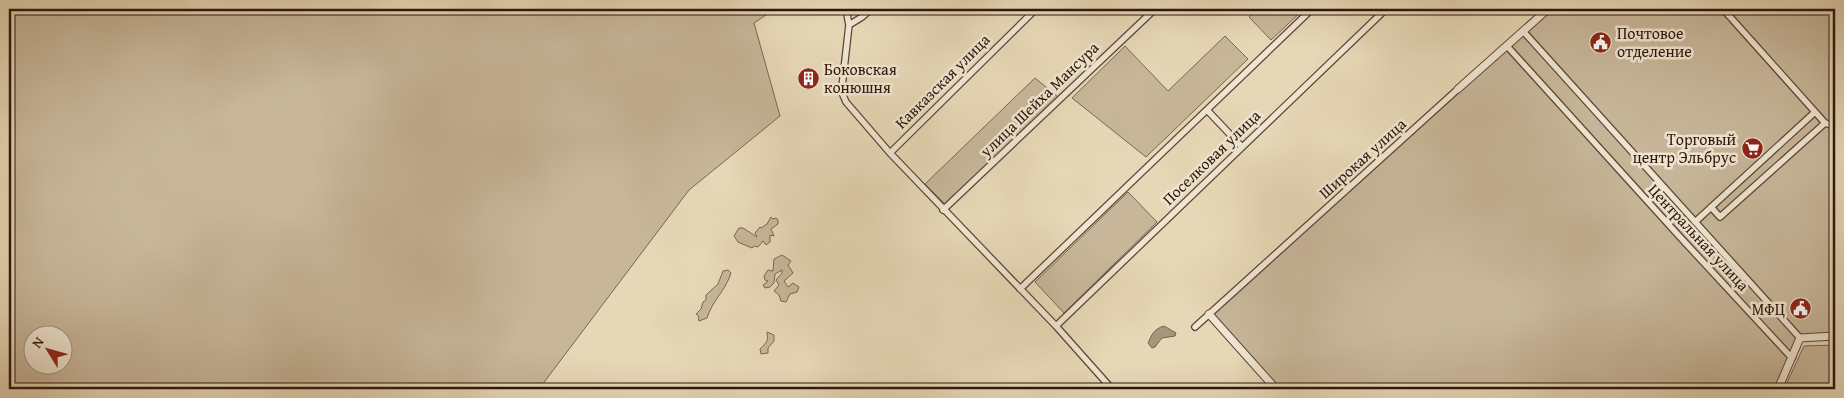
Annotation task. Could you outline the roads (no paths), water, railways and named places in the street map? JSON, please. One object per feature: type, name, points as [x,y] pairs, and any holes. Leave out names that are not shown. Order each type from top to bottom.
[{"type":"street","points":[[846,9],[849,24],[842,95],[851,109],[943,210],[1056,326],[1112,389]]},
{"type":"street","points":[[849,24],[862,17],[871,9]]},
{"type":"street","name":"Кавказская улица","points":[[890,153],[1036,9]]},
{"type":"street","name":"улица Шейха Мансура","points":[[943,210],[1155,9]]},
{"type":"street","points":[[1020,289],[1312,9]]},
{"type":"street","name":"Поселковая улица","points":[[1056,326],[1386,9]]},
{"type":"street","name":"Широкая улица","points":[[1195,327],[1548,9]]},
{"type":"street","points":[[1723,9],[1825,123],[1835,126]]},
{"type":"street","name":"Центральная улица","points":[[1523,32],[1800,338]]},
{"type":"street","name":"Центральная улица","points":[[1507,46],[1792,358]]},
{"type":"street","points":[[1207,110],[1242,147]]},
{"type":"street","points":[[1695,222],[1815,112]]},
{"type":"street","points":[[1711,207],[1720,217],[1825,123]]},
{"type":"street","points":[[1209,314],[1276,389]]},
{"type":"street","points":[[1778,389],[1800,338],[1835,336]]},
{"type":"place","name":"Почтовое отделение","points":[[1601,42]]},
{"type":"place","name":"Боковская конюшня","points":[[808,78]]},
{"type":"place","name":"Торговый центр Эльбрус","points":[[1752,148]]},
{"type":"place","name":"МФЦ","points":[[1801,309]]}]
